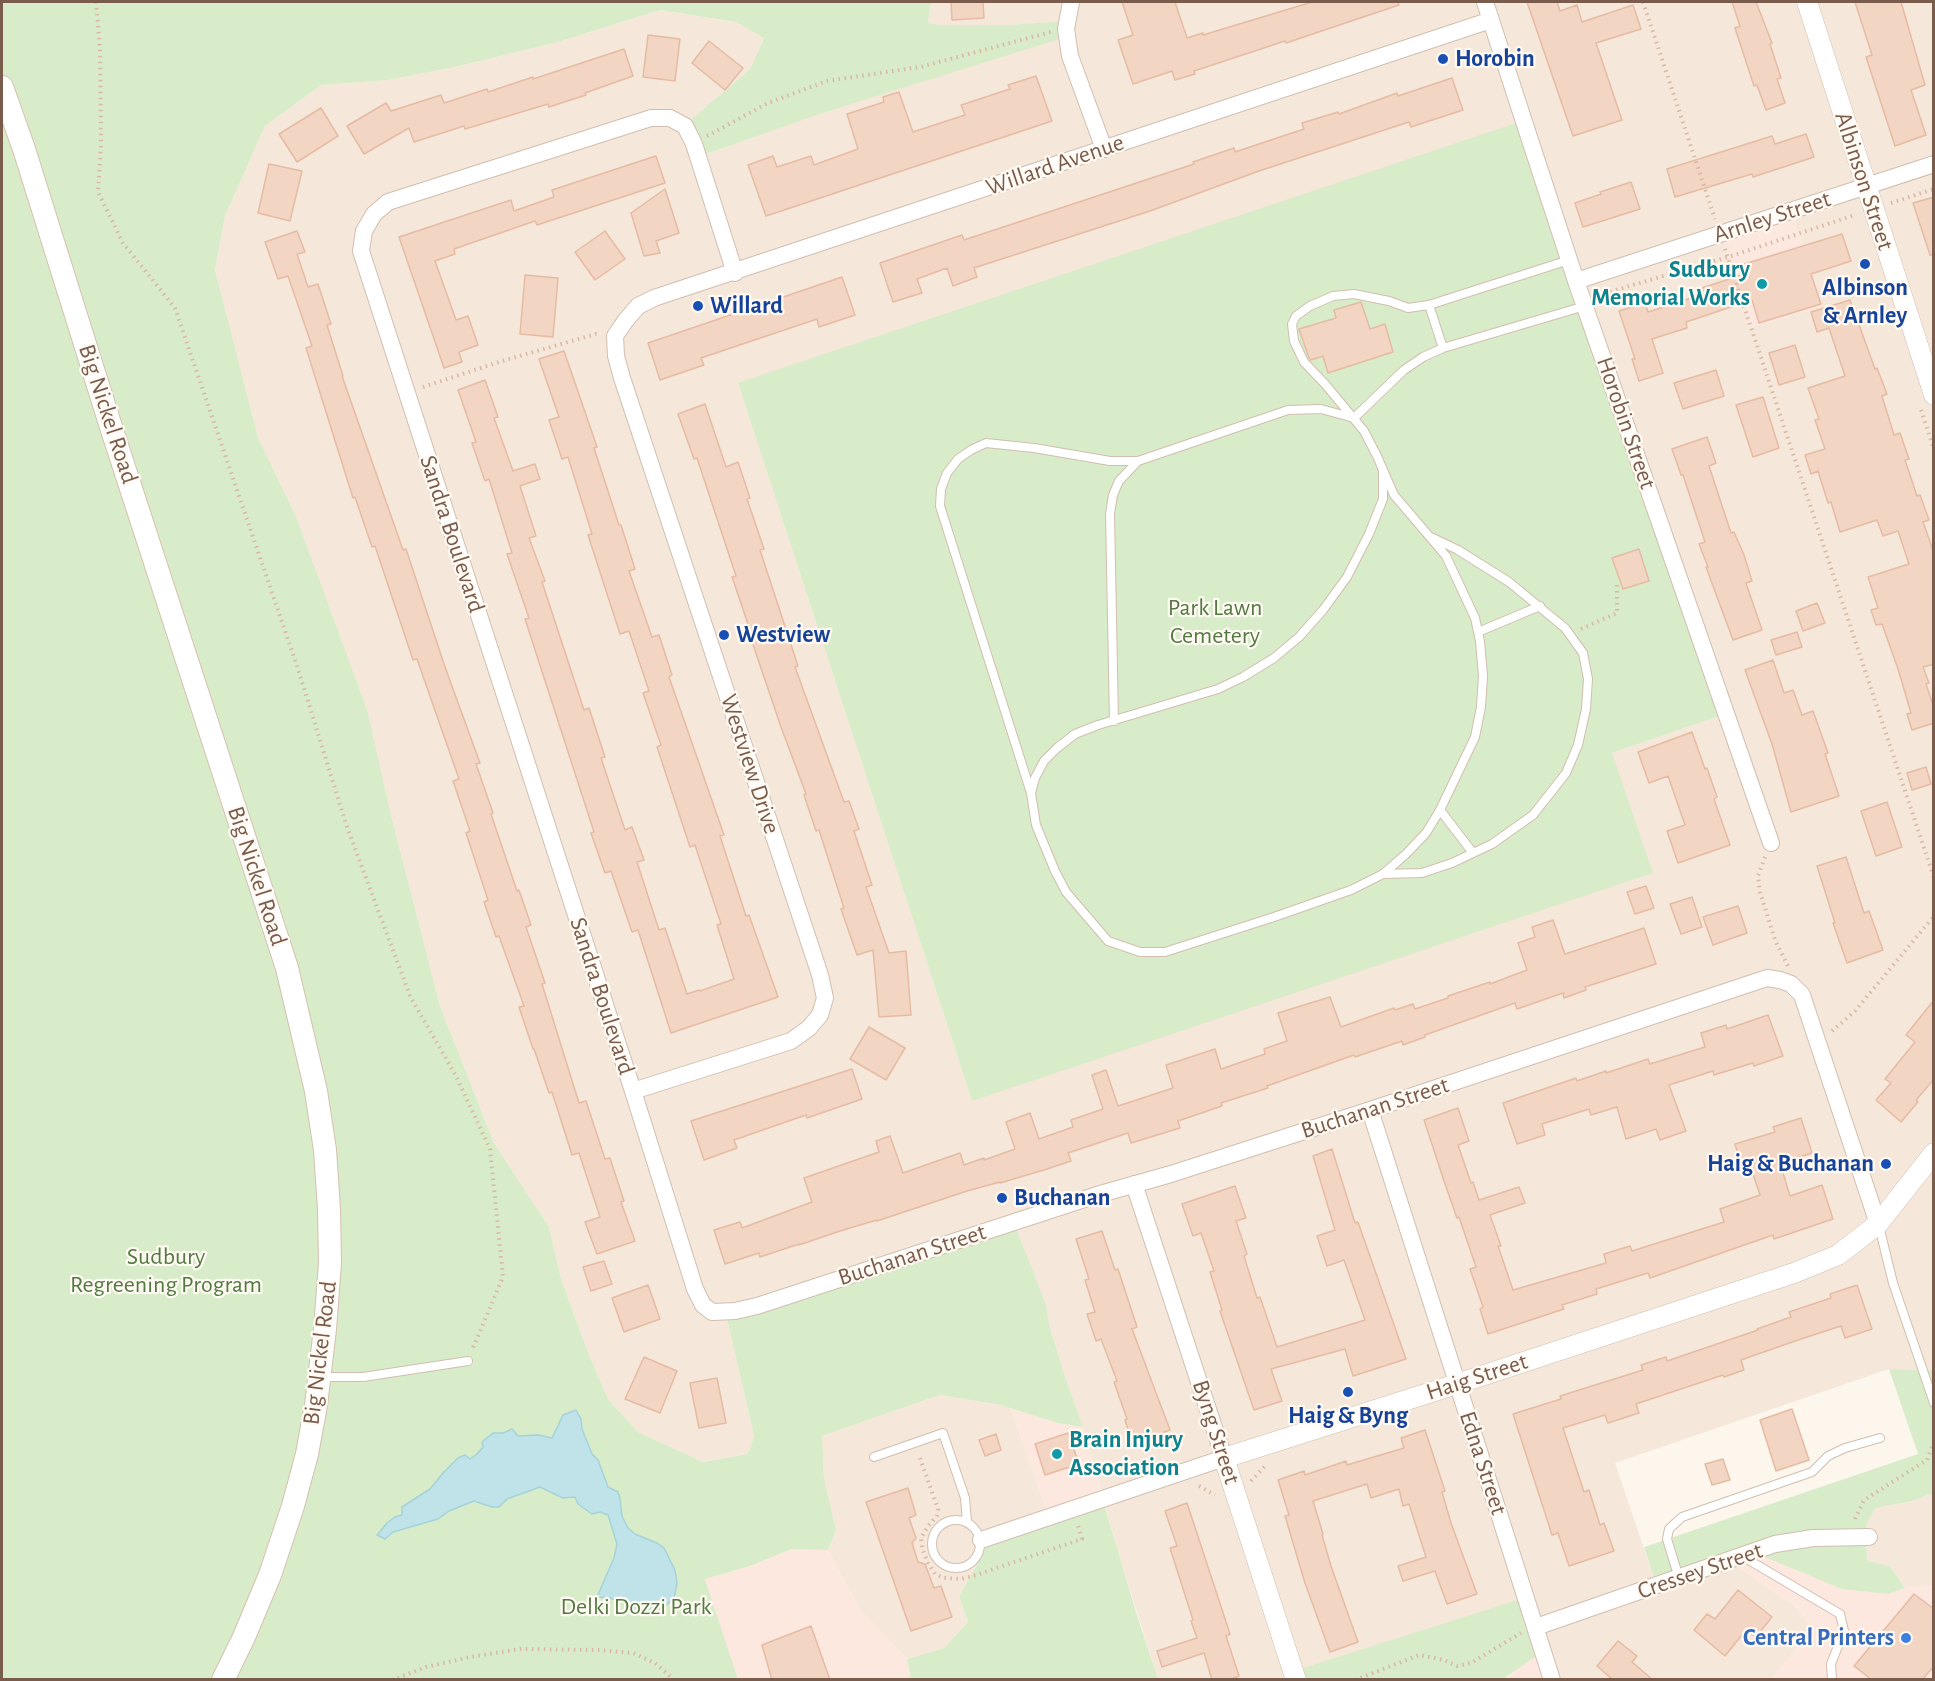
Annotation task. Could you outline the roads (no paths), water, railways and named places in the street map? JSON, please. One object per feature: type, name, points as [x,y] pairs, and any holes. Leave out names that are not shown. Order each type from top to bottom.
[{"type":"main road","name":"Big Nickel Road","points":[[2,87],[24,148],[115,438],[287,968],[316,1091],[323,1138],[329,1209],[330,1263],[320,1377],[307,1454],[293,1506],[257,1606],[223,1680]]},
{"type":"street","points":[[1071,2],[1066,28],[1070,56],[1104,149]]},
{"type":"street","name":"Horobin Street","points":[[1485,2],[1576,281],[1771,843]]},
{"type":"street","name":"Albinson Street","points":[[1807,2],[1934,394]]},
{"type":"street","name":"Willard Avenue","points":[[615,336],[638,306],[654,298],[735,273],[1491,20]]},
{"type":"street","name":"Sandra Boulevard","points":[[712,1312],[703,1305],[695,1288],[361,251],[364,231],[374,214],[388,202],[651,118],[670,118],[685,126],[694,144],[735,273]]},
{"type":"street","name":"Arnley Street","points":[[1576,281],[1934,164]]},
{"type":"street","name":"Westview Drive","points":[[615,336],[616,356],[622,378],[820,975],[825,998],[820,1015],[809,1028],[791,1041],[633,1091]]},
{"type":"street","name":"Buchanan Street","points":[[712,1312],[735,1311],[757,1306],[1086,1198],[1171,1174],[1370,1110],[1767,978],[1791,984],[1802,995],[1878,1224]]},
{"type":"street","name":"Edna Street","points":[[1370,1110],[1552,1680]]},
{"type":"street","name":"Haig Street","points":[[981,1540],[1224,1458],[1794,1273],[1838,1255],[1878,1224],[1934,1153]]},
{"type":"street","name":"Byng Street","points":[[1134,1185],[1296,1680]]},
{"type":"street","name":"Cressey Street","points":[[1536,1628],[1775,1544],[1813,1538],[1869,1537]]},
{"type":"lane","points":[[1354,418],[1321,409],[1288,410],[1138,461],[1110,461],[1034,448],[987,443],[958,459],[947,473],[941,489],[940,506],[1031,793],[1036,825],[1066,892],[1108,941],[1140,952],[1165,952],[1351,890],[1383,874],[1426,832],[1440,810],[1475,737],[1483,676],[1475,618],[1446,555],[1394,495],[1364,431],[1354,418],[1325,384],[1304,362],[1294,341],[1292,324],[1296,316],[1310,306],[1333,296],[1354,294],[1408,308],[1429,305],[1569,260]]},
{"type":"lane","points":[[1429,305],[1443,348]]},
{"type":"lane","points":[[1354,418],[1404,370],[1423,357],[1443,348],[1585,306]]},
{"type":"lane","points":[[1114,721],[1110,514],[1113,495],[1119,481],[1138,461]]},
{"type":"lane","points":[[1031,793],[1035,778],[1044,761],[1075,735],[1218,689],[1244,677],[1274,658],[1299,637],[1347,578],[1370,534],[1383,499],[1383,470]]},
{"type":"lane","points":[[1383,874],[1422,873],[1452,863],[1492,844],[1533,815],[1566,773],[1578,745],[1586,709],[1588,679],[1583,653],[1565,628],[1509,582],[1458,550],[1430,536]]},
{"type":"lane","points":[[1478,632],[1540,606]]},
{"type":"lane","points":[[1440,810],[1473,853]]},
{"type":"lane","points":[[1878,1224],[1893,1283],[1934,1403]]},
{"type":"lane","points":[[320,1377],[363,1377],[468,1361]]},
{"type":"lane","points":[[874,1456],[943,1433],[964,1498],[967,1521]]},
{"type":"lane","points":[[1679,1578],[1667,1539],[1669,1529],[1682,1518],[1812,1472],[1828,1456],[1880,1438]]},
{"type":"lane","points":[[956,1519],[967,1521],[975,1528],[981,1540],[977,1556],[967,1565],[957,1568],[947,1566],[940,1561],[932,1547],[936,1530],[945,1522],[956,1519]]},
{"type":"lane","points":[[1742,1556],[1840,1614],[1844,1631],[1831,1664],[1832,1680]]},
{"type":"water","points":[[576,1410],[592,1454],[598,1460],[608,1487],[618,1492],[622,1516],[628,1528],[635,1534],[664,1548],[675,1570],[677,1583],[674,1598],[660,1611],[646,1612],[610,1598],[597,1597],[614,1558],[617,1544],[608,1515],[600,1512],[592,1514],[578,1504],[575,1497],[563,1498],[540,1487],[507,1499],[499,1507],[474,1501],[449,1511],[438,1519],[393,1532],[385,1539],[377,1535],[387,1523],[402,1515],[402,1507],[430,1489],[458,1458],[465,1455],[470,1459],[477,1454],[483,1447],[482,1442],[493,1433],[503,1433],[512,1429],[518,1436],[538,1435],[552,1438],[563,1415]]},
{"type":"place","name":"Horobin","points":[[1443,59]]},
{"type":"place","name":"Albinson & Arnley","points":[[1865,264]]},
{"type":"place","name":"Sudbury Memorial Works","points":[[1762,284]]},
{"type":"place","name":"Willard","points":[[698,306]]},
{"type":"place","name":"Westview","points":[[724,635]]},
{"type":"place","name":"Haig & Buchanan","points":[[1886,1164]]},
{"type":"place","name":"Buchanan","points":[[1002,1198]]},
{"type":"place","name":"Haig & Byng","points":[[1348,1392]]},
{"type":"place","name":"Brain Injury Association","points":[[1057,1454]]},
{"type":"place","name":"Central Printers","points":[[1906,1638]]},
{"type":"park label","name":"Park Lawn Cemetery","points":[[1215,622]]},
{"type":"park label","name":"Sudbury Regreening Program","points":[[166,1271]]},
{"type":"park label","name":"Delki Dozzi Park","points":[[636,1607]]}]
